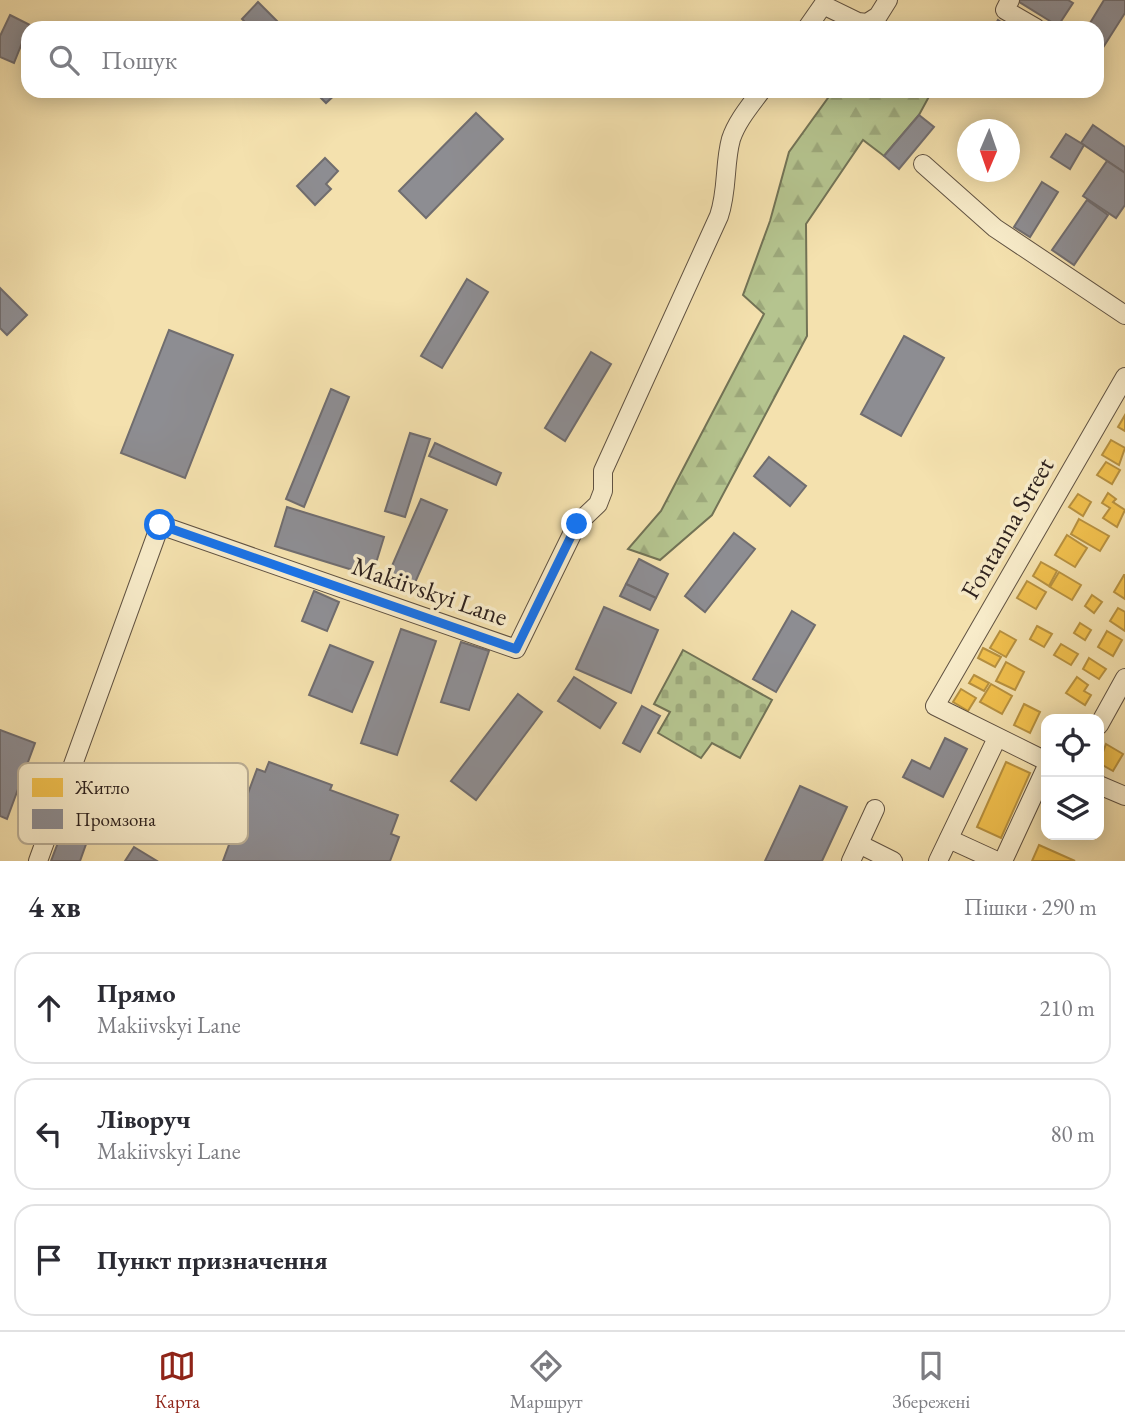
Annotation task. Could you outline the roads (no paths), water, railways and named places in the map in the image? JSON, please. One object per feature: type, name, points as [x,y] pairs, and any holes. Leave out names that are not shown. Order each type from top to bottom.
[{"type":"street","points":[[870,21],[878,16],[888,0]]},
{"type":"street","points":[[1010,0],[1004,10],[1024,21]]},
{"type":"street","points":[[812,21],[823,5],[856,21]]},
{"type":"street","name":"Makiivskyi Lane","points":[[74,763],[160,525],[516,649],[577,524],[598,504],[603,491],[603,471],[719,216],[725,197],[729,151],[737,124],[756,98]]},
{"type":"street","points":[[923,164],[995,228],[1125,315]]},
{"type":"street","name":"Fontanna Street","points":[[997,738],[934,706],[1125,377]]},
{"type":"street","points":[[1104,716],[1125,678]]},
{"type":"street","points":[[938,861],[997,738],[1041,759]]},
{"type":"street","points":[[1003,861],[1042,777]]},
{"type":"street","points":[[1104,787],[1125,796]]},
{"type":"street","points":[[851,861],[875,809]]},
{"type":"street","points":[[949,838],[997,861]]},
{"type":"street","name":"Makiivskyi Lane","points":[[38,861],[44,844]]},
{"type":"street","points":[[859,844],[893,861]]}]
